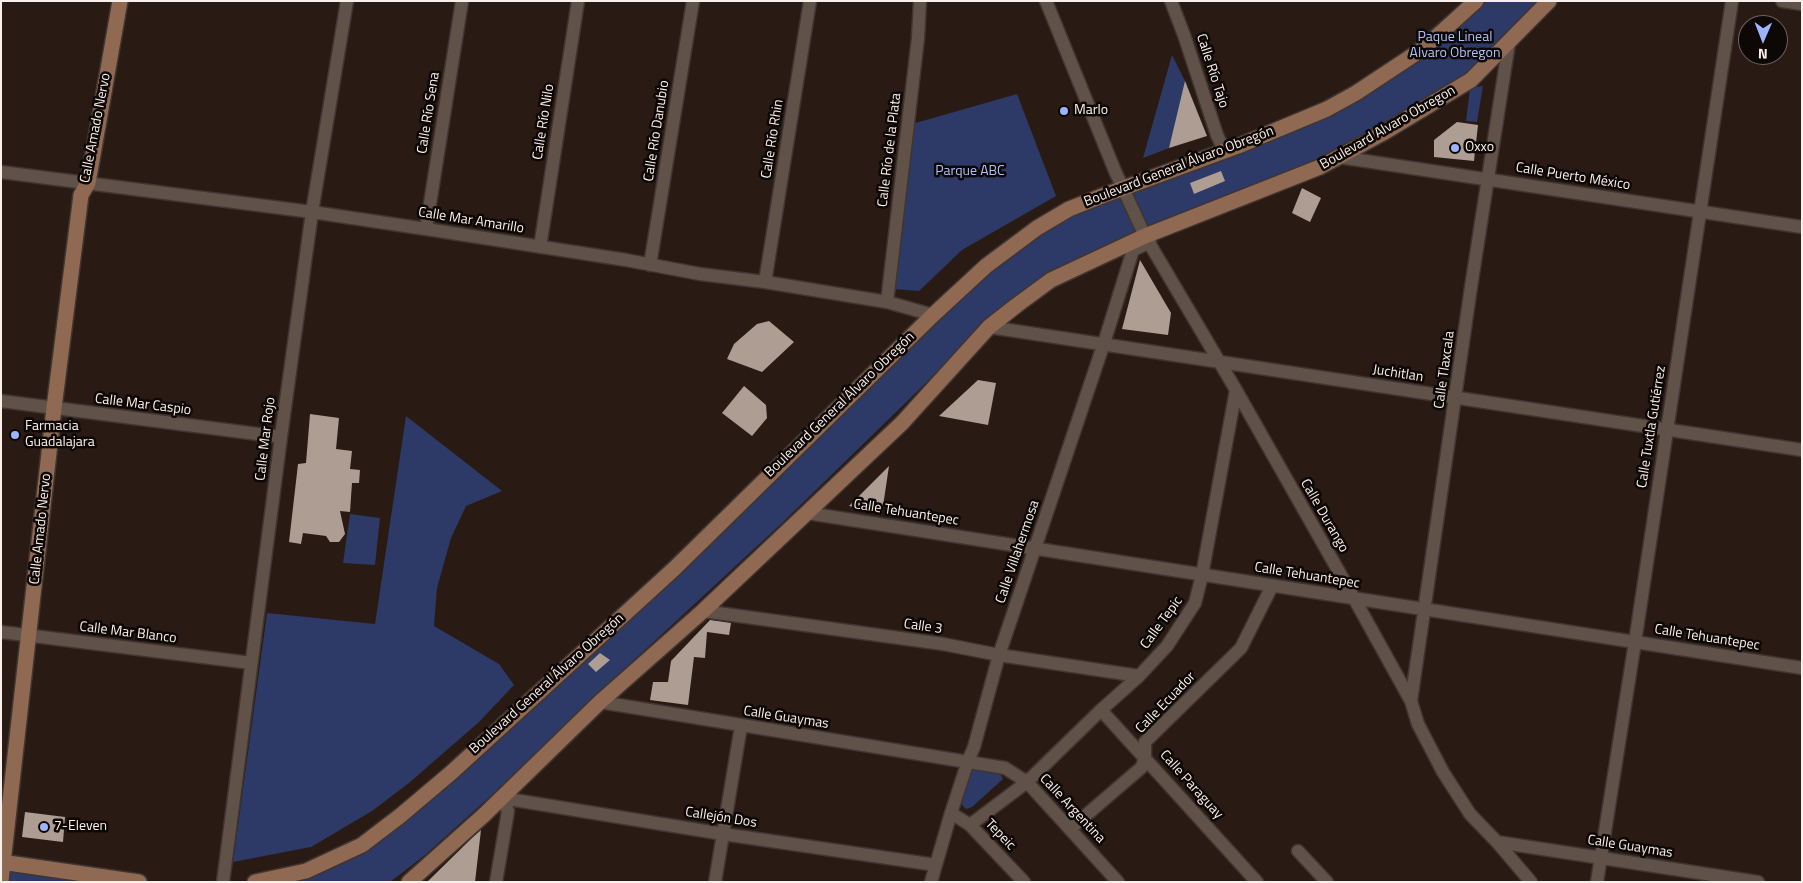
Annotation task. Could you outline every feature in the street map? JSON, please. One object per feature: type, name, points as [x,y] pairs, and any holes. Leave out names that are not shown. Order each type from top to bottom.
[{"type":"main road","name":"Calle Amado Nervo","points":[[1,881],[54,408],[81,195],[88,183],[120,1]]},
{"type":"main road","name":"Boulevard General Álvaro Obregón","points":[[255,882],[306,871],[362,845],[400,816],[452,772],[675,568],[933,315],[986,266],[1037,228],[1070,209],[1327,109],[1356,93],[1424,48],[1476,1]]},
{"type":"main road","name":"Boulevard Alvaro Obregon","points":[[1148,239],[1320,167],[1383,133],[1464,84],[1509,43],[1549,1]]},
{"type":"main road","points":[[409,882],[502,798],[600,702],[703,610],[902,422],[989,327],[1051,280],[1148,239]]},
{"type":"main road","points":[[2,862],[139,882]]},
{"type":"street","name":"Calle Mar Rojo","points":[[223,882],[312,212],[347,1]]},
{"type":"street","name":"Calle Río Sena","points":[[426,229],[462,1]]},
{"type":"street","name":"Calle Río Nilo","points":[[540,247],[578,1]]},
{"type":"street","name":"Calle Río Danubio","points":[[650,265],[693,1]]},
{"type":"street","name":"Calle Río Rhin","points":[[765,282],[810,1]]},
{"type":"street","name":"Calle Río de la Plata","points":[[887,302],[918,38],[920,1]]},
{"type":"street","name":"Calle Durango","points":[[1046,1],[1122,188],[1148,239],[1236,390],[1411,701],[1418,724],[1443,772],[1470,814],[1531,882]]},
{"type":"street","name":"Calle Río Tajo","points":[[1171,1],[1216,135],[1224,150]]},
{"type":"street","name":"Calle Tuxtla Gutiérrez","points":[[1597,882],[1732,1]]},
{"type":"street","points":[[1782,1],[1802,4]]},
{"type":"street","name":"Calle Tlaxcala","points":[[1411,701],[1471,287],[1509,43]]},
{"type":"street","name":"Calle Puerto México","points":[[1339,157],[1802,227]]},
{"type":"street","name":"Calle Mar Amarillo","points":[[1,172],[312,212],[426,229],[700,274],[765,282],[887,302],[933,315]]},
{"type":"street","name":"Calle Villahermosa","points":[[930,882],[974,747],[999,655],[1104,344],[1133,250],[1148,239]]},
{"type":"street","name":"Juchitlan","points":[[989,327],[1802,450]]},
{"type":"street","name":"Calle Tepic","points":[[970,825],[1027,782],[1139,676],[1167,646],[1195,603],[1202,575],[1236,390]]},
{"type":"street","name":"Calle Mar Caspio","points":[[1,401],[281,437]]},
{"type":"street","name":"Calle Tehuantepec","points":[[806,513],[1355,600],[1802,668]]},
{"type":"street","name":"Calle Ecuador","points":[[1070,828],[1142,767],[1145,757],[1145,742],[1242,648],[1272,586]]},
{"type":"street","name":"Calle 3","points":[[703,610],[943,644],[999,655],[1139,676]]},
{"type":"street","name":"Calle Mar Blanco","points":[[1,632],[251,663]]},
{"type":"street","name":"Calle Guaymas","points":[[600,702],[968,761]]},
{"type":"street","name":"Calle Paraguay","points":[[1101,710],[1257,882]]},
{"type":"street","points":[[715,882],[741,726]]},
{"type":"street","name":"Calle Argentina","points":[[968,761],[1005,768],[1027,782],[1118,882]]},
{"type":"street","points":[[496,882],[508,811],[502,798]]},
{"type":"street","name":"Callejón Dos","points":[[502,798],[723,834],[936,865]]},
{"type":"street","name":"Tepeic","points":[[951,813],[970,825],[1024,882]]},
{"type":"street","name":"Calle Guaymas","points":[[1497,842],[1758,882]]},
{"type":"street","points":[[1298,851],[1326,882]]},
{"type":"green space","name":"Paque Lineal Alvaro Obregon","points":[[1464,1],[1540,1],[1478,64],[1434,100],[1388,129],[1005,306],[780,525],[594,697],[495,792],[424,856],[390,882],[265,882],[360,846],[440,783],[977,263],[1035,220],[1096,189],[1209,150],[1319,104],[1357,85],[1396,59]]},
{"type":"green space","points":[[1172,55],[1187,85],[1169,148],[1143,158]]},
{"type":"green space","points":[[1483,86],[1477,122],[1466,121],[1470,88]]},
{"type":"green space","name":"Parque ABC","points":[[1017,94],[1056,196],[962,250],[919,291],[893,289],[912,124]]},
{"type":"green space","points":[[406,416],[502,491],[466,506],[451,538],[437,588],[434,626],[499,664],[514,685],[479,722],[409,783],[372,811],[311,847],[233,862],[267,613],[375,624]]},
{"type":"green space","points":[[350,514],[380,518],[375,565],[343,563]]},
{"type":"green space","points":[[974,767],[1000,773],[1003,779],[972,807],[966,809],[962,805],[962,799],[971,770]]},
{"type":"green space","points":[[1,866],[155,882],[1,882]]},
{"type":"building","points":[[1185,81],[1207,136],[1169,148]]},
{"type":"building","name":"Oxxo","points":[[1457,122],[1478,125],[1474,161],[1434,157],[1434,140]]},
{"type":"building","points":[[1221,171],[1225,181],[1194,194],[1190,183]]},
{"type":"building","points":[[1302,188],[1321,198],[1310,222],[1292,213]]},
{"type":"building","points":[[1140,260],[1171,313],[1168,335],[1122,329]]},
{"type":"building","points":[[769,321],[794,342],[762,372],[727,359],[734,344],[757,324]]},
{"type":"building","points":[[978,380],[996,383],[988,425],[939,416]]},
{"type":"building","points":[[744,386],[766,405],[767,418],[752,436],[722,413]]},
{"type":"building","points":[[310,414],[339,418],[336,449],[352,451],[350,469],[360,470],[359,483],[352,483],[350,512],[340,511],[345,534],[339,542],[330,542],[326,536],[303,533],[301,544],[289,542],[298,464],[306,463]]},
{"type":"building","points":[[889,466],[882,513],[849,506]]},
{"type":"building","points":[[710,620],[731,623],[729,635],[707,632],[705,658],[694,657],[688,705],[650,700],[653,682],[668,682],[671,661]]},
{"type":"building","points":[[600,653],[610,660],[596,672],[588,664]]},
{"type":"building","name":"7-Eleven","points":[[25,812],[65,817],[63,842],[22,837]]},
{"type":"building","points":[[481,830],[475,882],[427,882],[473,837]]},
{"type":"place","name":"Marlo","points":[[1064,111]]},
{"type":"place","name":"Oxxo","points":[[1455,148]]},
{"type":"place","name":"Farmacia Guadalajara","points":[[15,435]]},
{"type":"place","name":"7-Eleven","points":[[44,827]]}]
